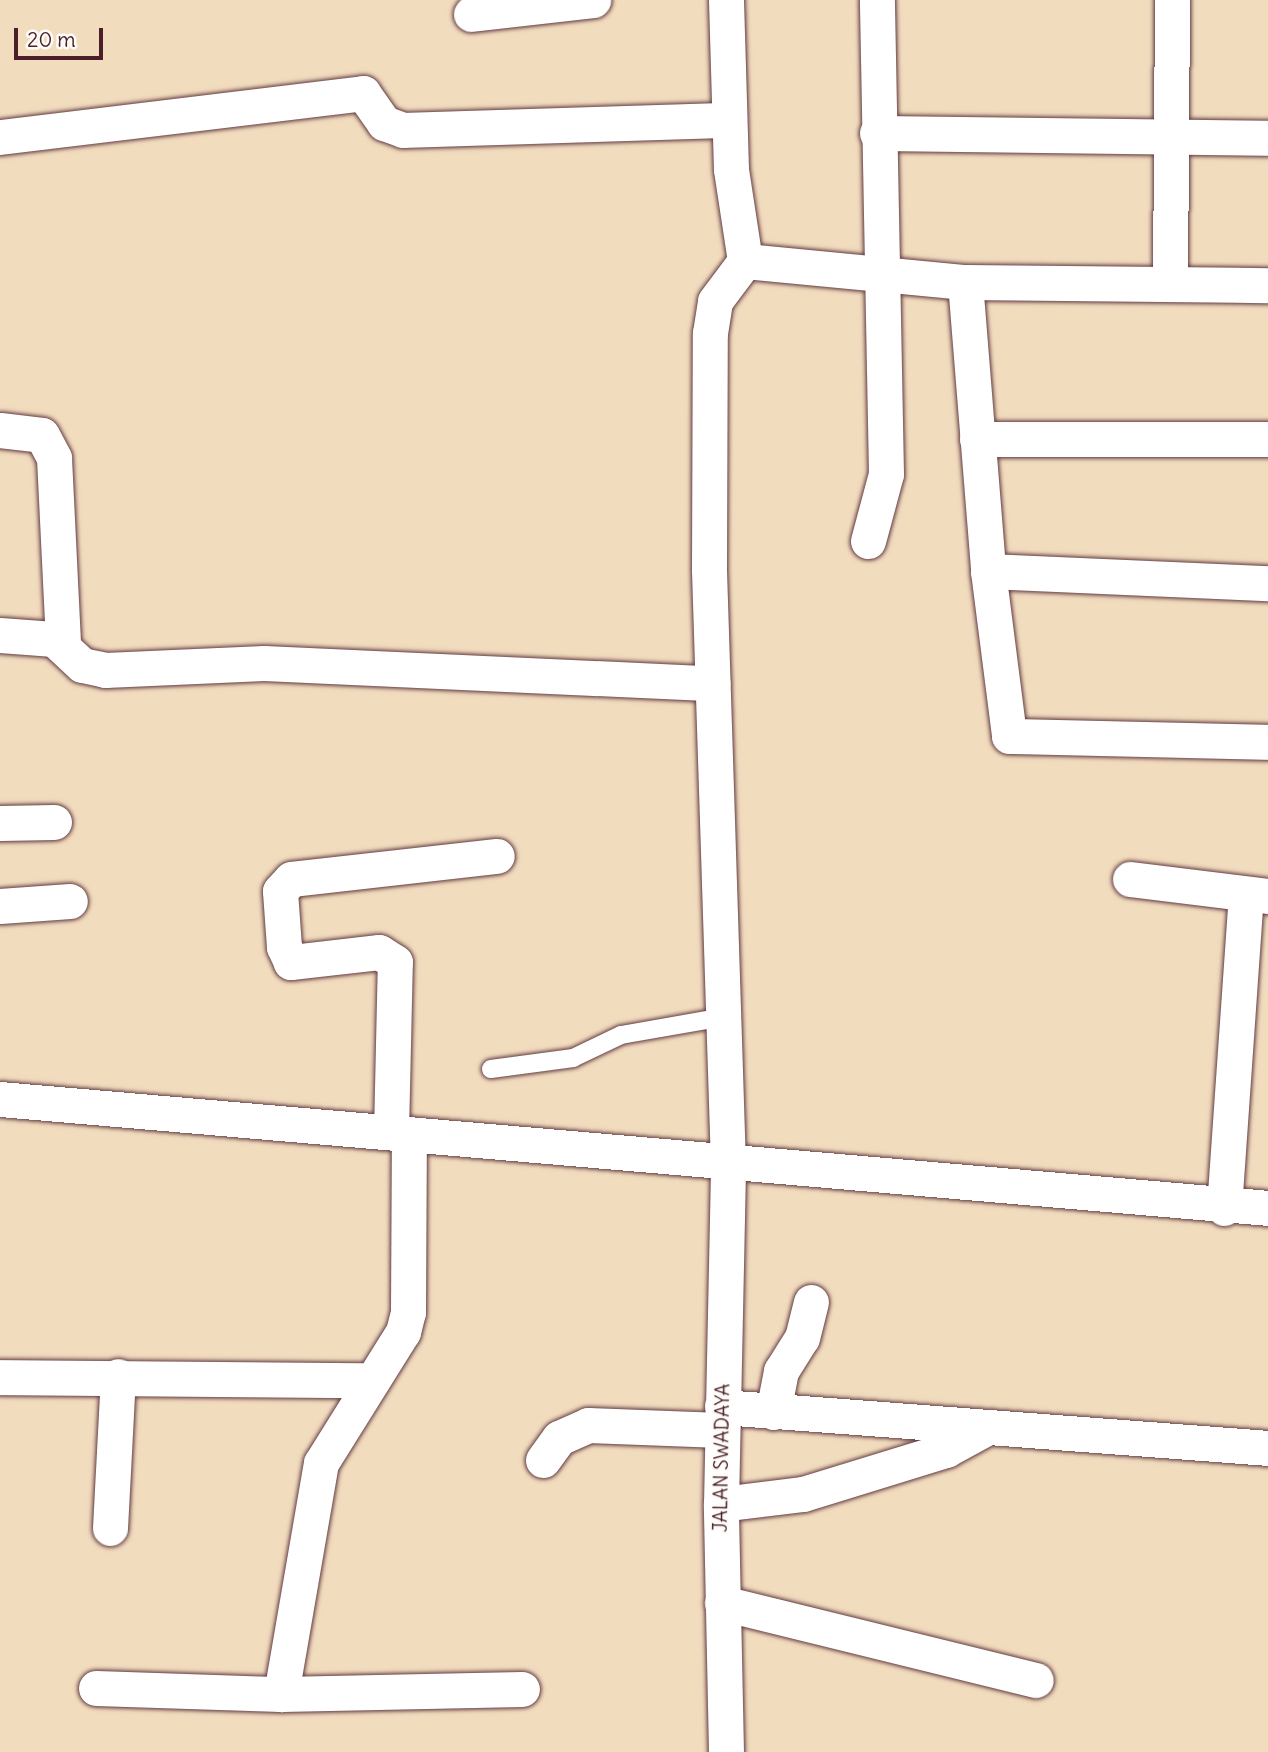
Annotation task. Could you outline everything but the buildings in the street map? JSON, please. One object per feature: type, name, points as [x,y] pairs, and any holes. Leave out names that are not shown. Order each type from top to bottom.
[{"type":"street","points":[[471,14],[593,0]]},
{"type":"street","points":[[726,0],[729,120],[745,261],[965,282],[1268,285]]},
{"type":"street","points":[[868,541],[886,474],[877,133],[877,0]]},
{"type":"street","points":[[1170,284],[1168,132],[1172,0]]},
{"type":"street","points":[[0,137],[363,93],[384,123],[403,130],[729,120]]},
{"type":"street","points":[[877,133],[1168,132],[1268,138]]},
{"type":"street","name":"JALAN SWADAYA","points":[[726,1752],[720,1504],[728,1165],[710,583],[710,333],[715,301],[745,261]]},
{"type":"street","points":[[965,282],[988,571],[1009,736],[1268,742]]},
{"type":"street","points":[[0,430],[42,435],[54,458],[62,645]]},
{"type":"street","points":[[977,439],[1268,439]]},
{"type":"street","points":[[988,571],[1268,583]]},
{"type":"street","points":[[0,635],[30,634],[62,645],[82,665],[105,670],[264,663],[713,683]]},
{"type":"street","points":[[0,823],[54,822]]},
{"type":"street","points":[[281,1694],[321,1463],[403,1332],[408,1312],[395,962],[379,952],[292,962],[284,947],[281,891],[291,879],[497,856]]},
{"type":"street","points":[[1130,880],[1257,895],[1224,1208]]},
{"type":"street","points":[[0,906],[70,901]]},
{"type":"street","points":[[0,1099],[1224,1208],[1268,1208]]},
{"type":"street","points":[[773,1412],[781,1371],[802,1338],[811,1302]]},
{"type":"street","points":[[110,1528],[118,1376]]},
{"type":"street","points":[[0,1377],[372,1380]]},
{"type":"street","points":[[543,1460],[559,1438],[588,1425],[721,1418],[773,1412],[1268,1448]]},
{"type":"street","points":[[720,1504],[803,1494],[946,1450],[986,1427]]},
{"type":"street","points":[[722,1603],[1036,1680]]},
{"type":"street","points":[[96,1688],[281,1694],[522,1689]]},
{"type":"lane","points":[[491,1069],[573,1058],[621,1035],[724,1017]]}]
